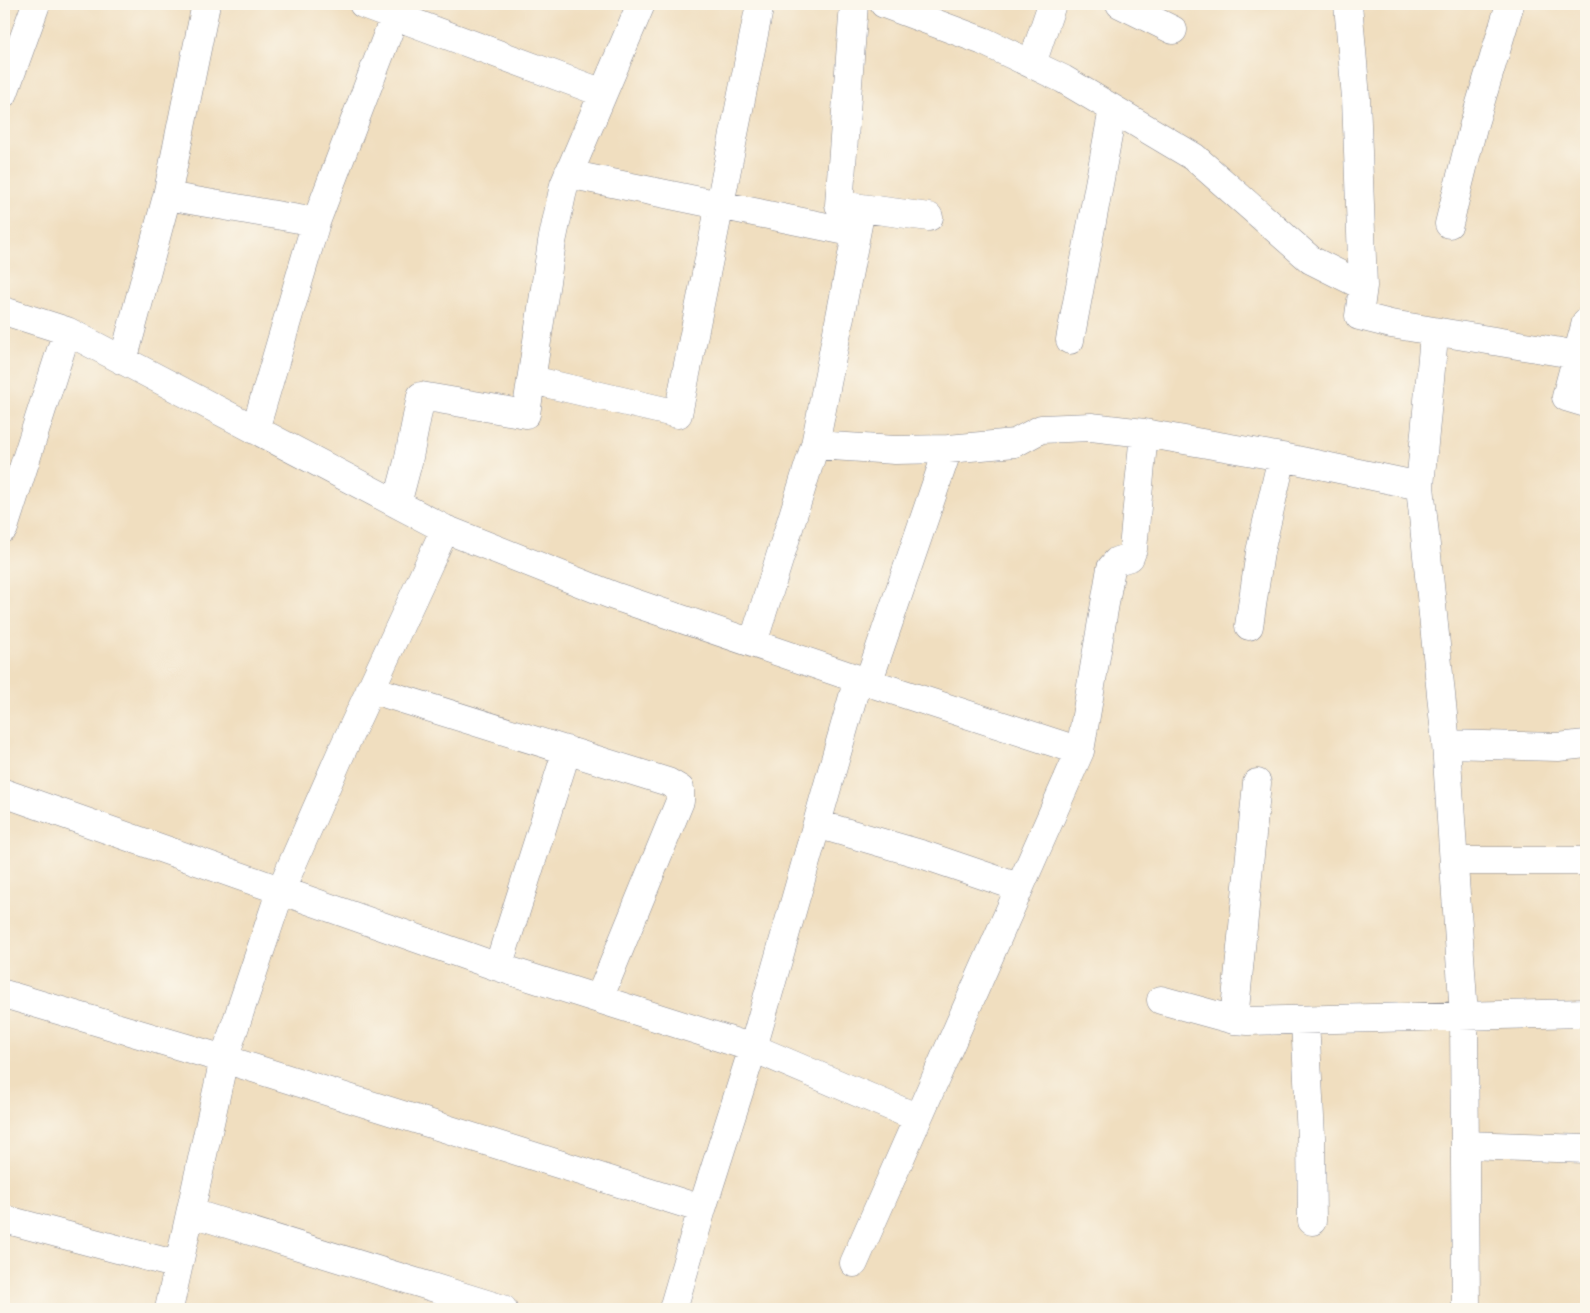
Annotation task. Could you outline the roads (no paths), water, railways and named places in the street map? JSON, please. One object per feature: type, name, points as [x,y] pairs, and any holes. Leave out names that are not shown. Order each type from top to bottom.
[{"type":"street","points":[[4,93],[36,4]]},
{"type":"street","points":[[123,361],[166,196],[206,4]]},
{"type":"street","points":[[363,4],[603,93]]},
{"type":"street","points":[[397,504],[408,462],[421,396],[526,414],[552,242],[564,185],[640,4]]},
{"type":"street","points":[[532,380],[678,414],[760,4]]},
{"type":"street","points":[[854,4],[839,205],[858,221]]},
{"type":"street","points":[[884,4],[983,41],[1063,79],[1194,157],[1311,260],[1363,286]]},
{"type":"street","points":[[1032,64],[1052,4]]},
{"type":"street","points":[[1120,4],[1173,30]]},
{"type":"street","points":[[1348,4],[1356,98],[1363,286],[1359,316],[1391,324],[1579,355]]},
{"type":"street","points":[[1449,224],[1473,127],[1510,4]]},
{"type":"street","points":[[255,430],[316,222],[395,15]]},
{"type":"street","points":[[1070,340],[1113,109]]},
{"type":"street","points":[[568,174],[720,205],[858,221],[930,217]]},
{"type":"street","points":[[166,196],[316,222]]},
{"type":"street","points":[[753,643],[815,445],[858,221]]},
{"type":"street","points":[[4,311],[67,331],[445,528],[614,596],[863,681],[1080,751]]},
{"type":"street","points":[[1586,322],[1579,355],[1566,397],[1586,403]]},
{"type":"street","points":[[4,528],[67,331]]},
{"type":"street","points":[[1432,331],[1433,347],[1420,486],[1446,744],[1464,1016],[1466,1309]]},
{"type":"street","points":[[815,445],[894,450],[948,449],[1015,443],[1040,430],[1091,427],[1144,433],[1420,486]]},
{"type":"street","points":[[854,1263],[1018,887],[1080,751],[1111,568],[1117,561],[1130,557],[1133,549],[1144,433]]},
{"type":"street","points":[[674,1309],[702,1209],[753,1048],[817,824],[863,681],[948,449]]},
{"type":"street","points":[[1249,626],[1260,552],[1282,458]]},
{"type":"street","points":[[170,1309],[224,1059],[280,892],[370,689],[445,528]]},
{"type":"street","points":[[370,689],[668,782],[680,789],[680,800],[599,999]]},
{"type":"street","points":[[1446,744],[1558,747],[1586,744]]},
{"type":"street","points":[[498,967],[567,750]]},
{"type":"street","points":[[1234,1020],[1257,783]]},
{"type":"street","points":[[4,793],[280,892],[498,967],[753,1048],[918,1118]]},
{"type":"street","points":[[817,824],[924,855],[1018,887]]},
{"type":"street","points":[[1454,861],[1586,860]]},
{"type":"street","points":[[4,994],[224,1059],[702,1209]]},
{"type":"street","points":[[1162,1000],[1234,1020],[1305,1021],[1586,1013]]},
{"type":"street","points":[[1305,1021],[1311,1137],[1312,1221]]},
{"type":"street","points":[[1465,1145],[1586,1149]]},
{"type":"street","points":[[192,1213],[503,1309]]},
{"type":"street","points":[[4,1219],[178,1265]]}]
